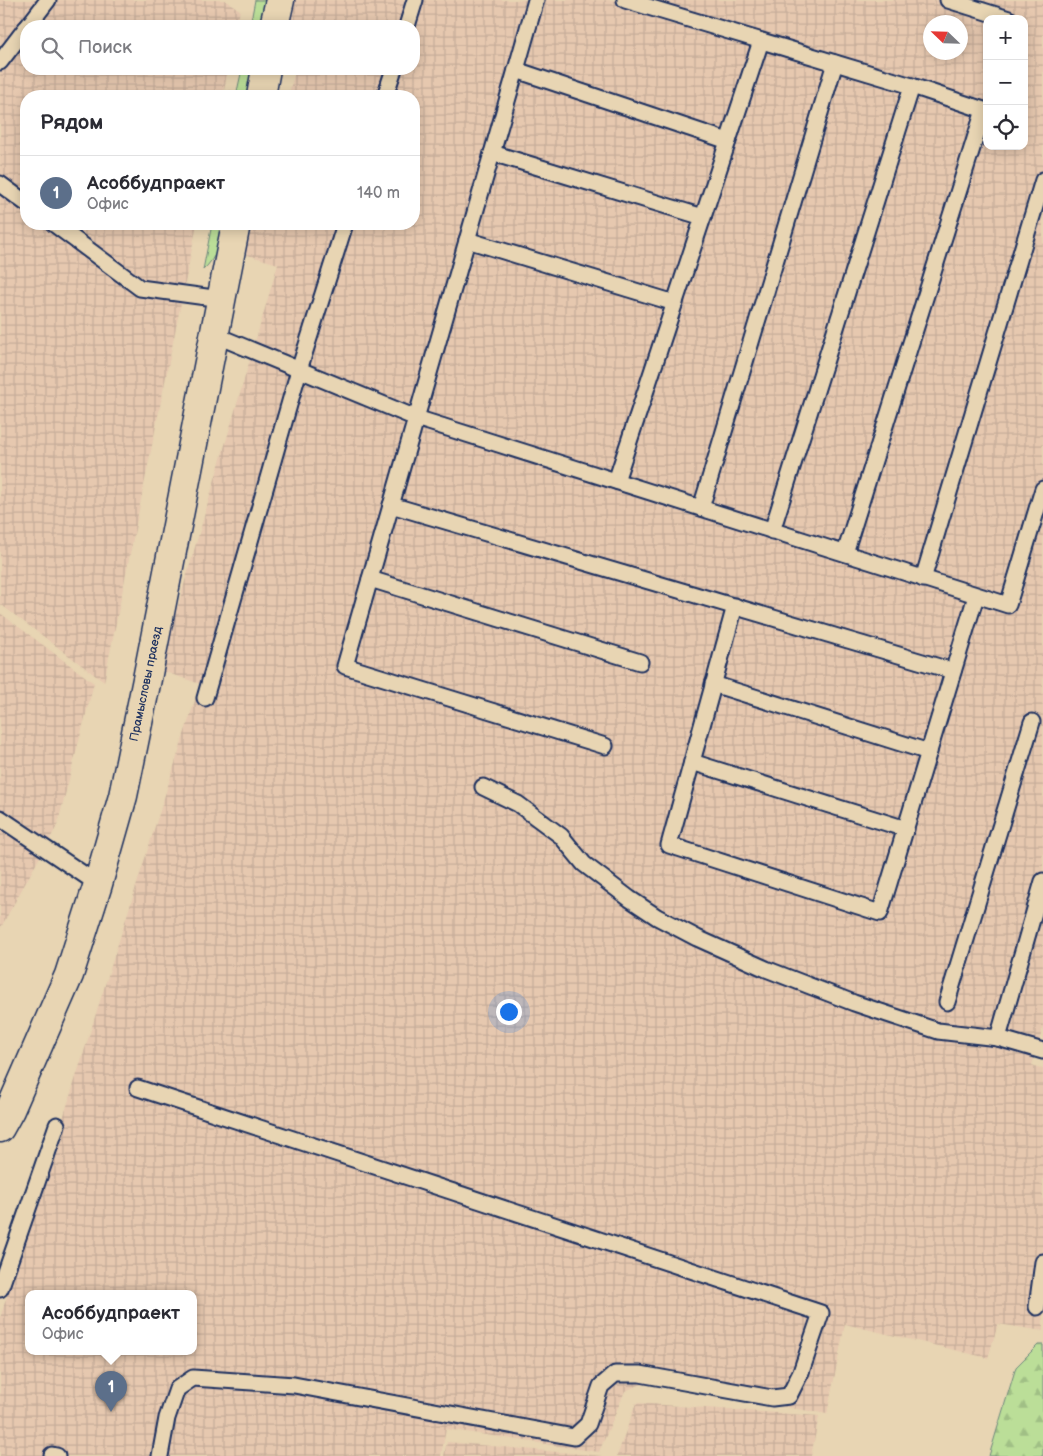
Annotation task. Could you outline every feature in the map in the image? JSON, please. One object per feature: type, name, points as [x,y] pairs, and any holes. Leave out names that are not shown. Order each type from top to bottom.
[{"type":"street","points":[[275,20],[280,0]]},
{"type":"street","points":[[262,90],[265,75]]},
{"type":"street","name":"Прамысловы праезд","points":[[0,1128],[69,975],[123,796],[235,230]]},
{"type":"lane","points":[[32,20],[48,0]]},
{"type":"lane","points":[[409,20],[415,0]]},
{"type":"lane","points":[[536,0],[345,666],[604,746]]},
{"type":"lane","points":[[625,0],[912,86],[984,110],[845,553]]},
{"type":"lane","points":[[948,0],[996,15]]},
{"type":"lane","points":[[0,62],[20,36]]},
{"type":"lane","points":[[616,481],[761,41]]},
{"type":"lane","points":[[701,508],[835,63]]},
{"type":"lane","points":[[516,70],[728,141]]},
{"type":"lane","points":[[387,90],[392,75]]},
{"type":"lane","points":[[772,531],[912,86]]},
{"type":"lane","points":[[492,153],[703,216]]},
{"type":"lane","points":[[923,579],[1043,180]]},
{"type":"lane","points":[[0,184],[20,199]]},
{"type":"lane","points":[[62,230],[140,288],[222,299]]},
{"type":"lane","points":[[205,698],[299,370],[343,230]]},
{"type":"lane","points":[[467,240],[675,303]]},
{"type":"lane","points":[[214,335],[416,418],[1008,605],[1043,489]]},
{"type":"lane","points":[[391,506],[953,671]]},
{"type":"lane","points":[[370,579],[640,662]]},
{"type":"lane","points":[[735,606],[669,845],[880,913],[976,596]]},
{"type":"lane","points":[[713,684],[929,752]]},
{"type":"lane","points":[[947,1002],[1032,722]]},
{"type":"lane","points":[[692,762],[906,829]]},
{"type":"lane","points":[[482,787],[526,809],[561,836],[584,864],[630,899],[657,917],[697,938],[774,973],[854,1003],[929,1028],[947,1033],[998,1038],[1043,1051]]},
{"type":"lane","points":[[0,818],[98,884]]},
{"type":"lane","points":[[998,1038],[1043,881]]},
{"type":"lane","points":[[138,1088],[821,1313],[801,1372],[789,1396],[772,1398],[640,1374],[615,1374],[601,1386],[588,1424],[574,1437],[294,1385],[193,1378],[177,1389],[167,1418],[160,1456]]},
{"type":"lane","points":[[0,1289],[57,1126]]},
{"type":"lane","points":[[1037,1307],[1043,1262]]},
{"type":"shaded area","points":[[0,0],[225,0],[240,10],[238,20],[20,20],[20,75],[227,75],[224,90],[20,90],[20,230],[196,230],[104,682],[0,604]]},
{"type":"shaded area","points":[[294,0],[1043,0],[1043,1028],[1032,1065],[1043,1069],[1043,1331],[998,1324],[988,1358],[845,1324],[827,1414],[644,1383],[625,1391],[599,1452],[446,1429],[441,1456],[0,1456],[0,1318],[200,684],[159,670],[278,264],[244,254],[251,230],[420,230],[420,90],[290,90],[294,75],[420,75],[420,20],[290,20]]},
{"type":"shaded area","points":[[0,613],[94,683],[57,826],[0,929]]},
{"type":"shaded area","points":[[636,1403],[819,1416],[811,1456],[617,1456]]},
{"type":"shaded area","points":[[447,1442],[603,1456],[444,1456]]},
{"type":"green space","points":[[255,0],[269,0],[265,20],[251,20]]},
{"type":"green space","points":[[241,75],[255,75],[251,90],[237,90]]},
{"type":"green space","points":[[211,230],[224,230],[218,249],[212,260],[203,270]]},
{"type":"green space","points":[[1038,1345],[1043,1345],[1043,1456],[989,1456],[1016,1367]]},
{"type":"place","name":"Асоббудпраект","points":[[111,1412]]}]
